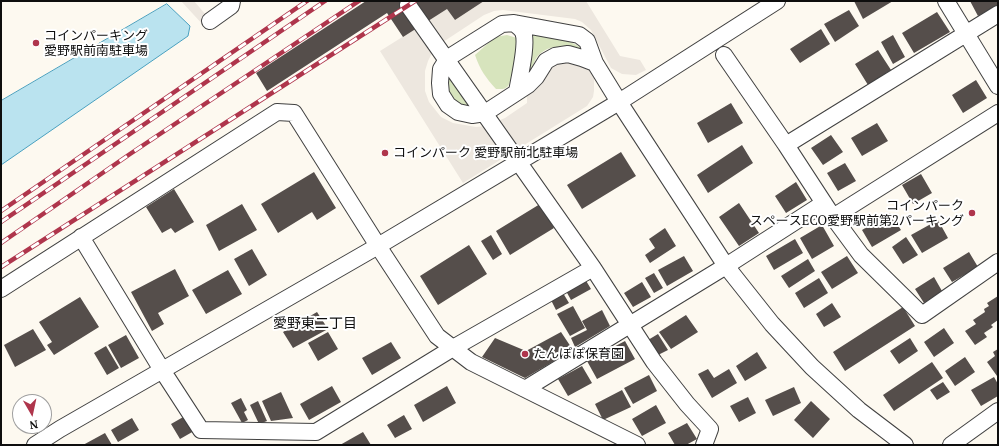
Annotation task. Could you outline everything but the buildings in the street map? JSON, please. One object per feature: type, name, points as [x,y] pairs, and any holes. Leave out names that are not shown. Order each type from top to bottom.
[{"type":"street","points":[[210,21],[231,6],[232,1]]},
{"type":"street","points":[[35,445],[60,429],[378,246],[619,102],[777,1]]},
{"type":"street","points":[[946,1],[998,86]]},
{"type":"street","points":[[408,5],[593,268],[654,362],[687,404],[710,429],[704,445]]},
{"type":"street","points":[[786,145],[998,14]]},
{"type":"street","points":[[595,63],[568,54],[555,56],[546,61],[536,77],[528,85],[485,113],[472,115],[458,112],[448,105],[441,94],[441,69],[448,58],[502,24],[514,23],[579,35],[587,41],[595,63],[619,102],[726,266],[772,324],[812,367],[859,410],[905,445]]},
{"type":"street","points":[[514,23],[522,30],[525,37],[525,46],[517,92]]},
{"type":"street","points":[[724,55],[833,217],[861,255],[922,315],[998,262]]},
{"type":"street","points":[[1,289],[277,112],[294,114],[437,336],[471,362],[637,445]]},
{"type":"street","points":[[833,217],[998,113]]},
{"type":"street","points":[[525,389],[726,266],[824,203]]},
{"type":"street","points":[[81,237],[162,370],[201,430],[316,432],[453,348],[593,268]]},
{"type":"street","points":[[950,445],[998,411]]},
{"type":"green space","points":[[507,35],[517,38],[518,43],[513,72],[510,82],[506,88],[496,89],[484,74],[475,55],[495,37]]},
{"type":"green space","points":[[530,35],[569,41],[587,54],[575,49],[561,47],[548,49],[537,57],[530,71],[522,77]]},
{"type":"green space","points":[[451,66],[478,107],[464,107],[453,100],[447,90],[447,78]]},
{"type":"shaded area","points":[[181,1],[194,1],[212,22],[205,27]]},
{"type":"shaded area","points":[[484,1],[586,1],[620,56],[640,60],[646,70],[636,75],[622,74],[611,68],[591,30],[582,22],[575,19],[503,10],[494,11],[484,15],[440,44],[428,61],[425,71],[425,91],[429,102],[441,117],[453,123],[476,127],[486,126],[505,118],[527,103],[527,93],[547,67],[564,60],[589,68],[594,75],[594,91],[593,97],[587,106],[463,183],[380,51],[447,9],[455,20]]},
{"type":"water","points":[[167,4],[190,26],[188,36],[1,165],[1,101]]},
{"type":"railway","points":[[1,211],[307,1]]},
{"type":"railway","points":[[1,222],[325,1]]},
{"type":"railway","points":[[1,243],[130,154],[359,1]]},
{"type":"railway","points":[[1,267],[415,1]]},
{"type":"place","name":"コインパーキング 愛野駅前南駐車場","points":[[36,43]]},
{"type":"place","name":"コインパーク 愛野駅前北駐車場","points":[[385,153]]},
{"type":"place","name":"コインパーク スペースECO愛野駅前第2パーキング","points":[[972,213]]},
{"type":"place","name":"たんぽぽ保育園","points":[[525,354]]},
{"type":"district","name":"愛野東二丁目","points":[[315,324]]}]
